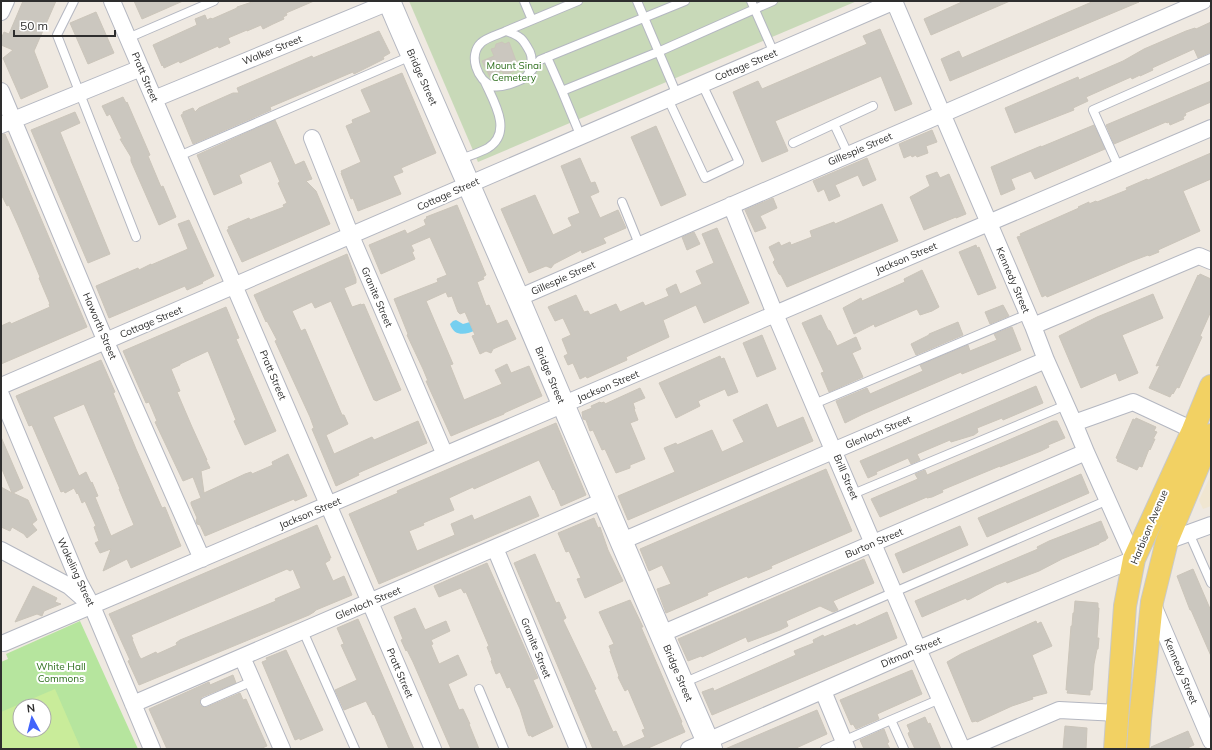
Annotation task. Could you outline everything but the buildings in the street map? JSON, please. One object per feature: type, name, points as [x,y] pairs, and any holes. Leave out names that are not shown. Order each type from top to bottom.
[{"type":"main road","name":"Bridge Street","points":[[389,1],[518,298],[562,405],[682,683],[702,746]]},
{"type":"main road","name":"Harbison Avenue","points":[[1138,749],[1152,602],[1167,541],[1202,432],[1211,386]]},
{"type":"main road","name":"Harbison Avenue","points":[[1115,749],[1127,598],[1134,559],[1202,432]]},
{"type":"main road","points":[[1134,559],[1167,541]]},
{"type":"main road","points":[[1127,598],[1152,602]]},
{"type":"street","points":[[1,12],[6,1]]},
{"type":"street","name":"Pratt Street","points":[[112,1],[433,749]]},
{"type":"street","name":"Walker Street","points":[[154,99],[389,1]]},
{"type":"street","name":"Kennedy Street","points":[[895,1],[1031,320],[1046,360],[1134,559]]},
{"type":"street","name":"Cottage Street","points":[[1,386],[895,1]]},
{"type":"street","name":"Gillespie Street","points":[[518,298],[1203,1]]},
{"type":"street","points":[[7,123],[141,68]]},
{"type":"street","name":"Haworth Street","points":[[1,91],[7,123],[202,559]]},
{"type":"street","name":"Jackson Street","points":[[3,642],[92,606],[1211,128]]},
{"type":"street","name":"Granite Street","points":[[312,138],[351,236],[445,455]]},
{"type":"street","name":"Brill Street","points":[[731,205],[775,314],[962,749]]},
{"type":"street","points":[[1031,320],[1199,256],[1211,261]]},
{"type":"street","name":"Glenloch Street","points":[[622,541],[1046,360]]},
{"type":"street","name":"Wakeling Street","points":[[1,395],[79,582],[92,606],[152,749]]},
{"type":"street","points":[[1074,423],[1133,402],[1202,432]]},
{"type":"street","name":"Burton Street","points":[[661,634],[1086,452]]},
{"type":"street","name":"Glenloch Street","points":[[133,704],[603,501]]},
{"type":"street","points":[[1167,541],[1211,525]]},
{"type":"street","name":"Granite Street","points":[[495,548],[578,749]]},
{"type":"street","points":[[1,550],[69,586],[92,606]]},
{"type":"street","name":"Ditman Street","points":[[702,746],[918,649],[1134,559]]},
{"type":"street","name":"Kennedy Street","points":[[1152,602],[1211,739]]},
{"type":"street","points":[[242,657],[282,749]]},
{"type":"street","points":[[823,691],[846,745]]},
{"type":"street","points":[[967,749],[1059,710],[1118,713]]},
{"type":"lane","points":[[74,1],[57,35],[136,237]]},
{"type":"lane","points":[[128,38],[214,1]]},
{"type":"lane","points":[[524,1],[532,20]]},
{"type":"lane","points":[[458,160],[488,148],[499,138],[501,130],[498,113],[485,82],[476,67],[475,58],[481,42],[578,1]]},
{"type":"lane","points":[[637,1],[658,52],[672,97],[705,178],[739,162],[702,84]]},
{"type":"lane","points":[[485,82],[493,86],[501,87],[511,84],[527,76],[540,60],[685,1]]},
{"type":"lane","points":[[562,91],[658,52],[753,5],[773,1]]},
{"type":"lane","points":[[753,5],[774,53]]},
{"type":"lane","points":[[506,32],[516,34],[524,40],[532,57],[531,67],[527,76]]},
{"type":"lane","points":[[179,156],[412,56]]},
{"type":"lane","points":[[547,57],[581,137]]},
{"type":"lane","points":[[1119,168],[1093,110],[1211,58]]},
{"type":"lane","points":[[793,143],[873,106]]},
{"type":"lane","points":[[834,124],[848,154]]},
{"type":"lane","points":[[622,202],[640,244]]},
{"type":"lane","points":[[814,404],[1031,320]]},
{"type":"lane","points":[[853,494],[1066,405]]},
{"type":"lane","points":[[682,683],[1108,500]]},
{"type":"lane","points":[[1189,533],[1211,583]]},
{"type":"lane","points":[[303,631],[355,749]]},
{"type":"lane","points":[[205,702],[253,681]]},
{"type":"lane","points":[[478,689],[504,749]]},
{"type":"lane","points":[[825,749],[846,745],[891,720],[940,699]]},
{"type":"lane","points":[[891,720],[904,749]]},
{"type":"shaded area","points":[[1211,475],[1211,506],[1203,509],[1199,500]]},
{"type":"green space","name":"Mount Sinai Cemetery","points":[[409,1],[857,1],[478,162]]},
{"type":"green space","name":"White Hall Commons","points":[[80,621],[138,749],[1,749],[1,662],[8,659],[6,654]]},
{"type":"green space","points":[[55,689],[81,749],[1,749],[1,712],[12,707],[12,738],[52,738],[52,698],[34,698]]},
{"type":"water","points":[[456,320],[463,324],[470,322],[476,330],[464,334],[457,333],[450,324]]}]
